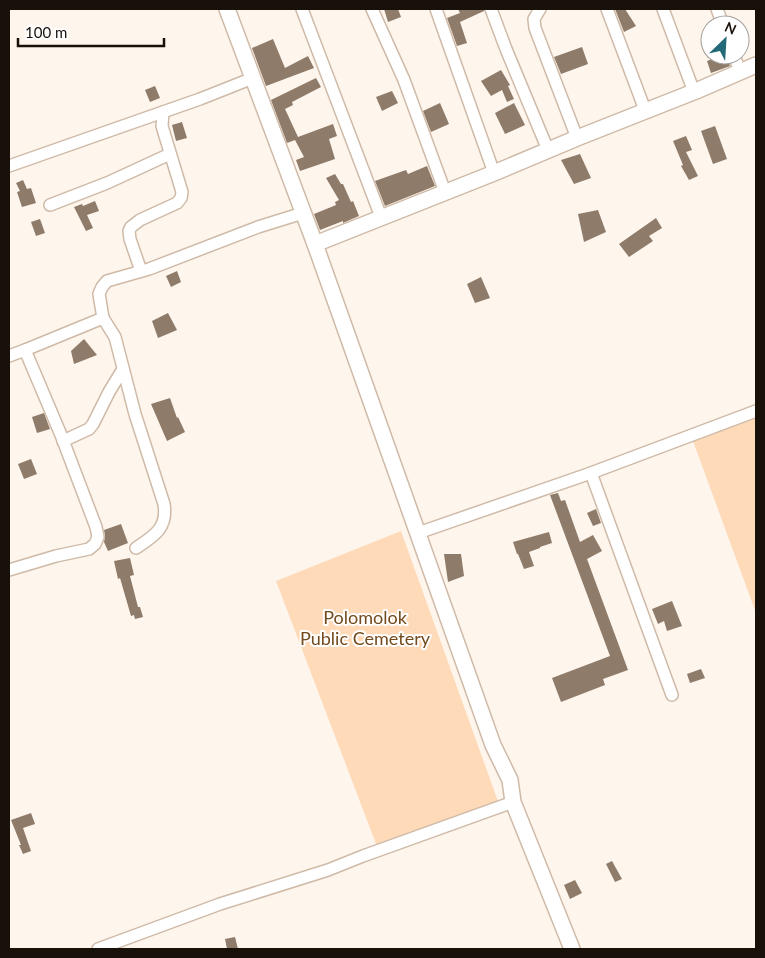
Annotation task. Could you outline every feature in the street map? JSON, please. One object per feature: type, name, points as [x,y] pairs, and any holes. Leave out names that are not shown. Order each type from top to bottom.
[{"type":"street","points":[[227,9],[315,244],[493,745],[510,780],[513,802],[572,949]]},
{"type":"street","points":[[302,9],[381,217]]},
{"type":"street","points":[[372,9],[404,80],[444,192]]},
{"type":"street","points":[[436,9],[494,173]]},
{"type":"street","points":[[491,9],[548,150]]},
{"type":"street","points":[[540,9],[534,19],[536,28],[577,138]]},
{"type":"street","points":[[607,9],[645,110]]},
{"type":"street","points":[[663,9],[694,92]]},
{"type":"street","points":[[738,65],[740,72]]},
{"type":"street","points":[[315,244],[494,173],[645,110],[694,92],[756,65]]},
{"type":"street","points":[[9,166],[200,99],[252,78]]},
{"type":"street","points":[[141,271],[130,239],[129,232],[131,227],[140,220],[177,203],[181,198],[182,192],[162,126],[163,112]]},
{"type":"street","points":[[50,205],[107,183],[170,154]]},
{"type":"street","points":[[136,548],[153,537],[163,524],[166,515],[135,414],[115,337],[103,318],[99,294],[102,287],[107,281],[149,269],[258,227],[303,212]]},
{"type":"street","points":[[9,356],[103,318]]},
{"type":"street","points":[[9,570],[56,556],[89,549],[95,544],[98,537],[64,441],[25,350]]},
{"type":"street","points":[[64,441],[89,429],[124,369]]},
{"type":"street","points":[[418,534],[591,473],[756,411]]},
{"type":"street","points":[[591,473],[672,695]]},
{"type":"street","points":[[98,949],[220,904],[328,870],[513,802]]},
{"type":"green space","points":[[756,417],[756,613],[693,441]]},
{"type":"green space","name":"Polomolok Public Cemetery","points":[[401,531],[500,807],[378,849],[276,581]]},
{"type":"building","points":[[384,9],[398,9],[401,17],[388,22]]},
{"type":"building","points":[[458,9],[484,9],[484,11],[460,22],[467,43],[457,46],[447,18],[460,13]]},
{"type":"building","points":[[615,9],[625,9],[636,26],[624,32]]},
{"type":"building","points":[[273,39],[285,68],[308,56],[314,68],[266,86],[252,48]]},
{"type":"building","points":[[582,47],[588,64],[561,74],[554,57]]},
{"type":"building","points":[[708,65],[730,65],[730,66],[711,73]]},
{"type":"building","points":[[501,70],[510,85],[508,86],[514,99],[507,102],[502,90],[491,96],[481,81]]},
{"type":"building","points":[[316,78],[321,87],[292,102],[293,105],[285,109],[298,137],[333,124],[337,136],[329,139],[335,159],[300,171],[296,160],[304,157],[295,140],[287,143],[271,100]]},
{"type":"building","points":[[155,86],[160,98],[150,102],[145,90]]},
{"type":"building","points":[[392,91],[398,103],[382,111],[376,97]]},
{"type":"building","points":[[440,103],[449,124],[431,132],[423,111]]},
{"type":"building","points":[[514,103],[525,125],[505,134],[495,113]]},
{"type":"building","points":[[182,122],[187,138],[176,141],[172,125]]},
{"type":"building","points":[[715,126],[727,159],[713,164],[701,131]]},
{"type":"building","points":[[686,136],[692,150],[686,152],[698,176],[689,180],[681,166],[683,165],[673,141]]},
{"type":"building","points":[[580,154],[591,178],[574,184],[561,160]]},
{"type":"building","points":[[427,166],[435,186],[385,206],[375,181],[406,170],[408,174]]},
{"type":"building","points":[[335,174],[341,184],[343,184],[351,202],[353,201],[359,216],[320,230],[314,214],[336,205],[335,202],[339,200],[326,178]]},
{"type":"building","points":[[23,180],[27,189],[31,188],[36,203],[22,207],[17,192],[20,191],[16,183]]},
{"type":"building","points":[[95,201],[99,211],[87,215],[93,228],[86,231],[74,207],[82,204],[83,206]]},
{"type":"building","points":[[598,210],[606,232],[584,242],[578,214]]},
{"type":"building","points":[[656,218],[662,228],[649,236],[653,241],[629,257],[619,244]]},
{"type":"building","points":[[40,219],[45,233],[36,236],[31,222]]},
{"type":"building","points":[[177,271],[181,282],[171,287],[166,276]]},
{"type":"building","points":[[481,277],[490,298],[475,303],[467,284]]},
{"type":"building","points":[[168,313],[177,330],[158,338],[152,321]]},
{"type":"building","points":[[84,339],[97,355],[74,364],[71,351]]},
{"type":"building","points":[[170,398],[177,418],[185,432],[167,441],[151,404]]},
{"type":"building","points":[[44,413],[50,429],[37,433],[32,417]]},
{"type":"building","points":[[31,459],[37,474],[24,479],[18,464]]},
{"type":"building","points":[[558,493],[561,501],[565,500],[580,542],[593,535],[602,551],[587,559],[628,670],[603,679],[605,685],[561,702],[552,678],[610,656],[550,495]]},
{"type":"building","points":[[596,509],[601,523],[593,526],[587,513]]},
{"type":"building","points":[[121,524],[128,543],[108,551],[104,542],[104,530]]},
{"type":"building","points":[[549,532],[552,543],[529,552],[534,566],[524,569],[513,542]]},
{"type":"building","points":[[444,554],[461,554],[464,576],[448,582]]},
{"type":"building","points":[[130,558],[134,575],[130,576],[138,607],[140,607],[143,617],[135,619],[134,615],[131,616],[114,561]]},
{"type":"building","points":[[672,601],[682,626],[667,631],[664,621],[658,624],[652,609]]},
{"type":"building","points":[[701,669],[705,678],[690,683],[687,674]]},
{"type":"building","points":[[31,813],[35,824],[23,828],[31,851],[23,854],[11,820]]},
{"type":"building","points":[[612,861],[622,879],[615,882],[606,864]]},
{"type":"building","points":[[575,880],[582,893],[570,899],[564,885]]},
{"type":"building","points":[[235,937],[238,949],[227,949],[225,939]]}]
